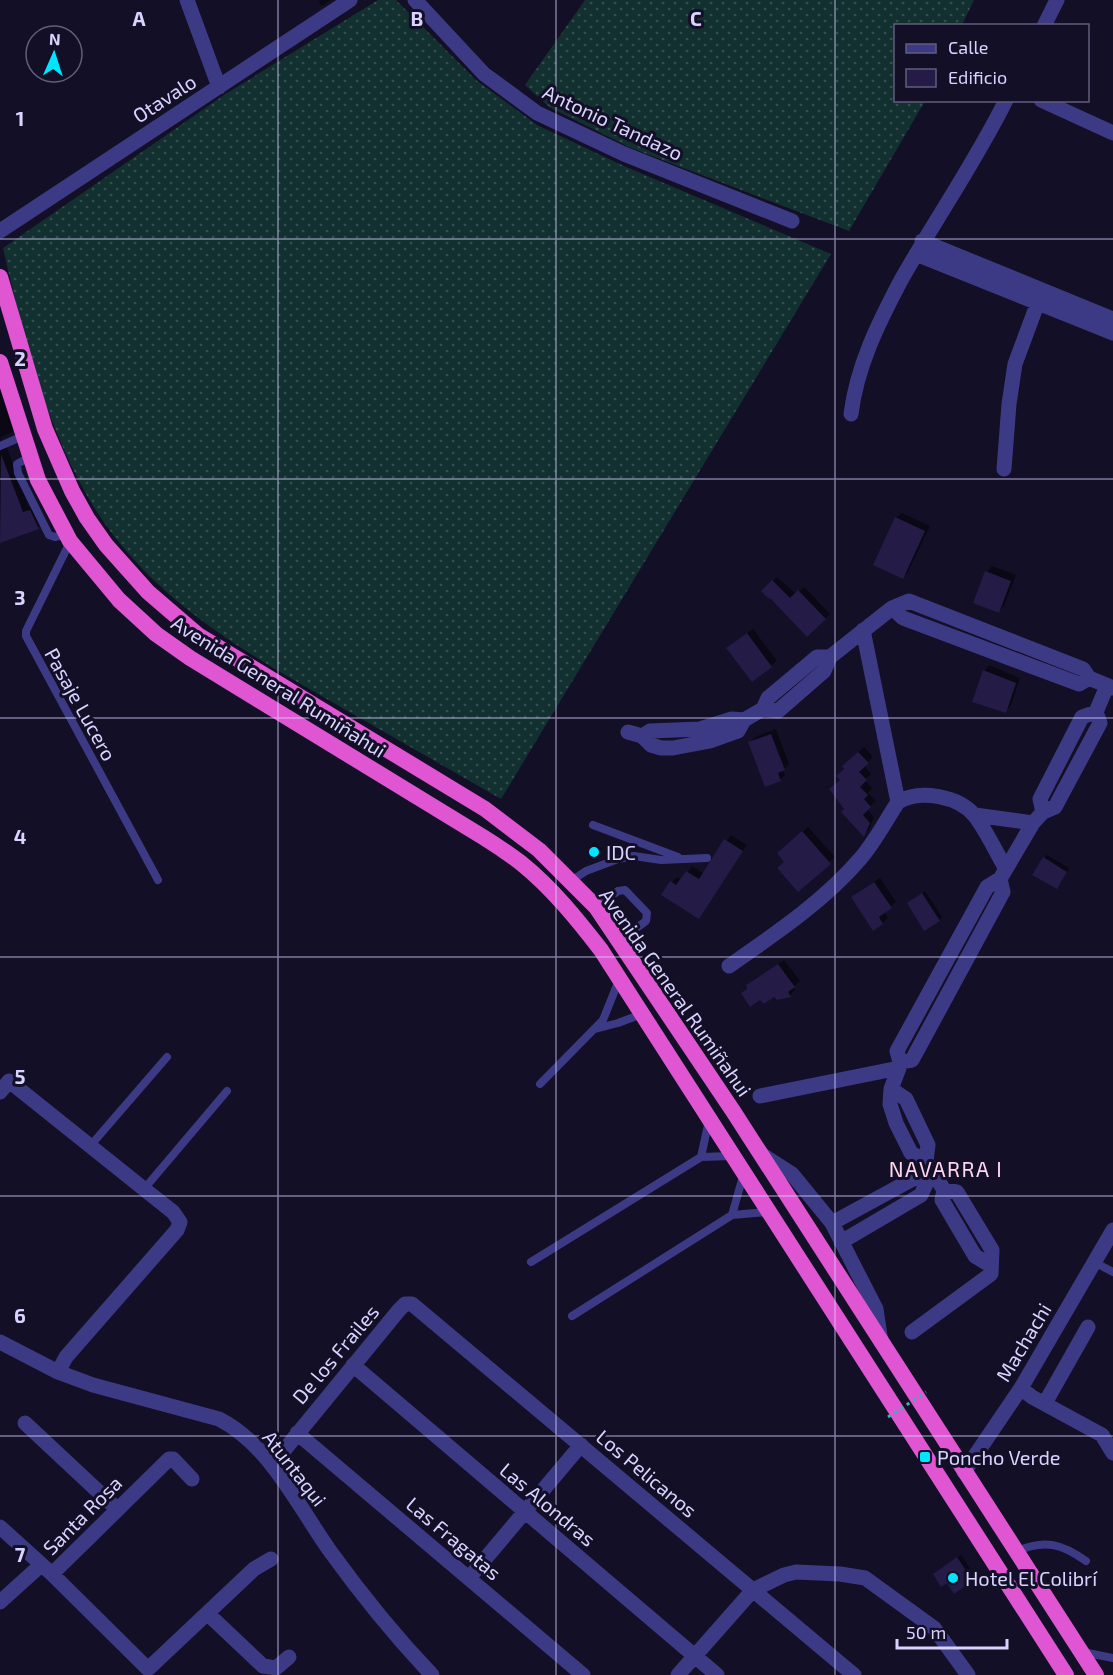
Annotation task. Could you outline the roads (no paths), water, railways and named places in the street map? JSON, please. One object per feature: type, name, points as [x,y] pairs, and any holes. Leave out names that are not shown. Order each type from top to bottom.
[{"type":"highway","name":"Avenida General Rumiñahui","points":[[0,277],[45,429],[87,518],[106,545],[148,592],[198,635],[485,809],[539,850],[596,907],[760,1154],[1096,1675]]},
{"type":"highway","name":"Avenida General Rumiñahui","points":[[0,362],[38,480],[68,538],[119,600],[156,634],[190,658],[483,837],[520,862],[580,923],[620,979],[1066,1675]]},
{"type":"street","points":[[187,0],[219,87]]},
{"type":"street","name":"Otavalo","points":[[0,231],[350,0]]},
{"type":"street","name":"Antonio Tandazo","points":[[415,0],[484,74],[537,113],[624,154],[792,221]]},
{"type":"street","points":[[1045,24],[1057,0]]},
{"type":"street","points":[[851,414],[854,388],[877,325],[919,248],[997,120],[1005,102]]},
{"type":"street","points":[[1045,102],[1113,134]]},
{"type":"street","points":[[919,248],[1039,297],[1113,333]]},
{"type":"street","points":[[1039,297],[1113,319]]},
{"type":"street","points":[[1004,469],[1015,364],[1039,297]]},
{"type":"street","points":[[635,734],[650,730],[700,729],[732,719],[744,720],[763,709],[778,711],[824,671],[830,657],[892,608],[903,618],[1079,684],[1089,678],[1110,687],[1096,712],[1082,717],[1040,799],[1038,817],[1003,874],[987,887],[897,1051],[900,1065],[891,1089],[890,1104],[896,1123],[911,1153],[929,1167],[944,1190],[957,1192],[992,1250],[989,1277],[912,1332]]},
{"type":"street","points":[[862,630],[898,802]]},
{"type":"street","points":[[729,966],[788,925],[827,892],[861,858],[898,802],[907,797],[920,795],[941,797],[961,805],[975,815],[1003,874]]},
{"type":"street","points":[[975,815],[1038,817]]},
{"type":"street","points":[[760,1096],[900,1065]]},
{"type":"street","points":[[3,1083],[91,1145],[173,1212],[179,1221],[177,1230],[66,1357],[58,1372]]},
{"type":"street","points":[[760,1154],[792,1174],[832,1223],[876,1309],[881,1342]]},
{"type":"street","points":[[832,1223],[911,1180],[929,1167]]},
{"type":"street","points":[[841,1242],[921,1195],[929,1167]]},
{"type":"street","name":"Machachi","points":[[964,1472],[1021,1388],[1113,1230]]},
{"type":"street","name":"De los Frailes","points":[[272,1465],[399,1310],[405,1304],[412,1304]]},
{"type":"street","name":"Los Pelicanos","points":[[412,1304],[854,1675]]},
{"type":"street","points":[[1045,1403],[1088,1327]]},
{"type":"street","name":"Atuntaqui","points":[[0,1342],[58,1372],[93,1385],[219,1419],[232,1426],[272,1465],[330,1551],[379,1614],[432,1675]]},
{"type":"street","name":"Las Alondras","points":[[353,1365],[717,1675]]},
{"type":"street","points":[[1021,1388],[1032,1397],[1102,1435],[1113,1453]]},
{"type":"street","points":[[25,1423],[117,1509]]},
{"type":"street","name":"Las Fragatas","points":[[297,1433],[583,1675]]},
{"type":"street","points":[[469,1578],[581,1445]]},
{"type":"street","name":"Santa Rosa","points":[[0,1527],[47,1570],[171,1458],[192,1479]]},
{"type":"street","points":[[0,1602],[47,1570],[151,1672],[254,1569],[271,1558]]},
{"type":"street","points":[[678,1675],[753,1590],[784,1575],[796,1572],[840,1574],[865,1578],[934,1628],[968,1675]]},
{"type":"street","points":[[208,1614],[263,1666],[276,1668],[289,1657]]},
{"type":"lane","points":[[0,446],[23,436]]},
{"type":"lane","name":"Pasaje Lucero","points":[[68,538],[26,631],[26,636],[158,880]]},
{"type":"lane","points":[[592,825],[682,859]]},
{"type":"lane","points":[[571,881],[586,871],[626,857],[661,860],[707,858]]},
{"type":"lane","points":[[596,907],[618,891],[625,890],[647,913],[646,921],[620,941]]},
{"type":"lane","points":[[540,1084],[606,1014],[620,979]]},
{"type":"lane","points":[[593,1030],[642,1014]]},
{"type":"lane","points":[[91,1145],[167,1057]]},
{"type":"lane","points":[[144,1189],[227,1091]]},
{"type":"lane","points":[[701,1156],[709,1120]]},
{"type":"lane","points":[[531,1262],[701,1156],[733,1156]]},
{"type":"lane","points":[[732,1215],[744,1174]]},
{"type":"lane","points":[[572,1316],[732,1215],[768,1212]]},
{"type":"lane","points":[[1094,1262],[1113,1272]]},
{"type":"lane","points":[[1016,1552],[1027,1547],[1053,1543],[1076,1553],[1086,1561]]},
{"type":"lane","points":[[1079,1651],[1113,1658]]},
{"type":"place","name":"IDC","points":[[594,852]]},
{"type":"place","name":"Poncho Verde","points":[[925,1457]]},
{"type":"place","name":"Hotel El Colibrí","points":[[953,1578]]},
{"type":"district","name":"NAVARRA I","points":[[946,1168]]}]
